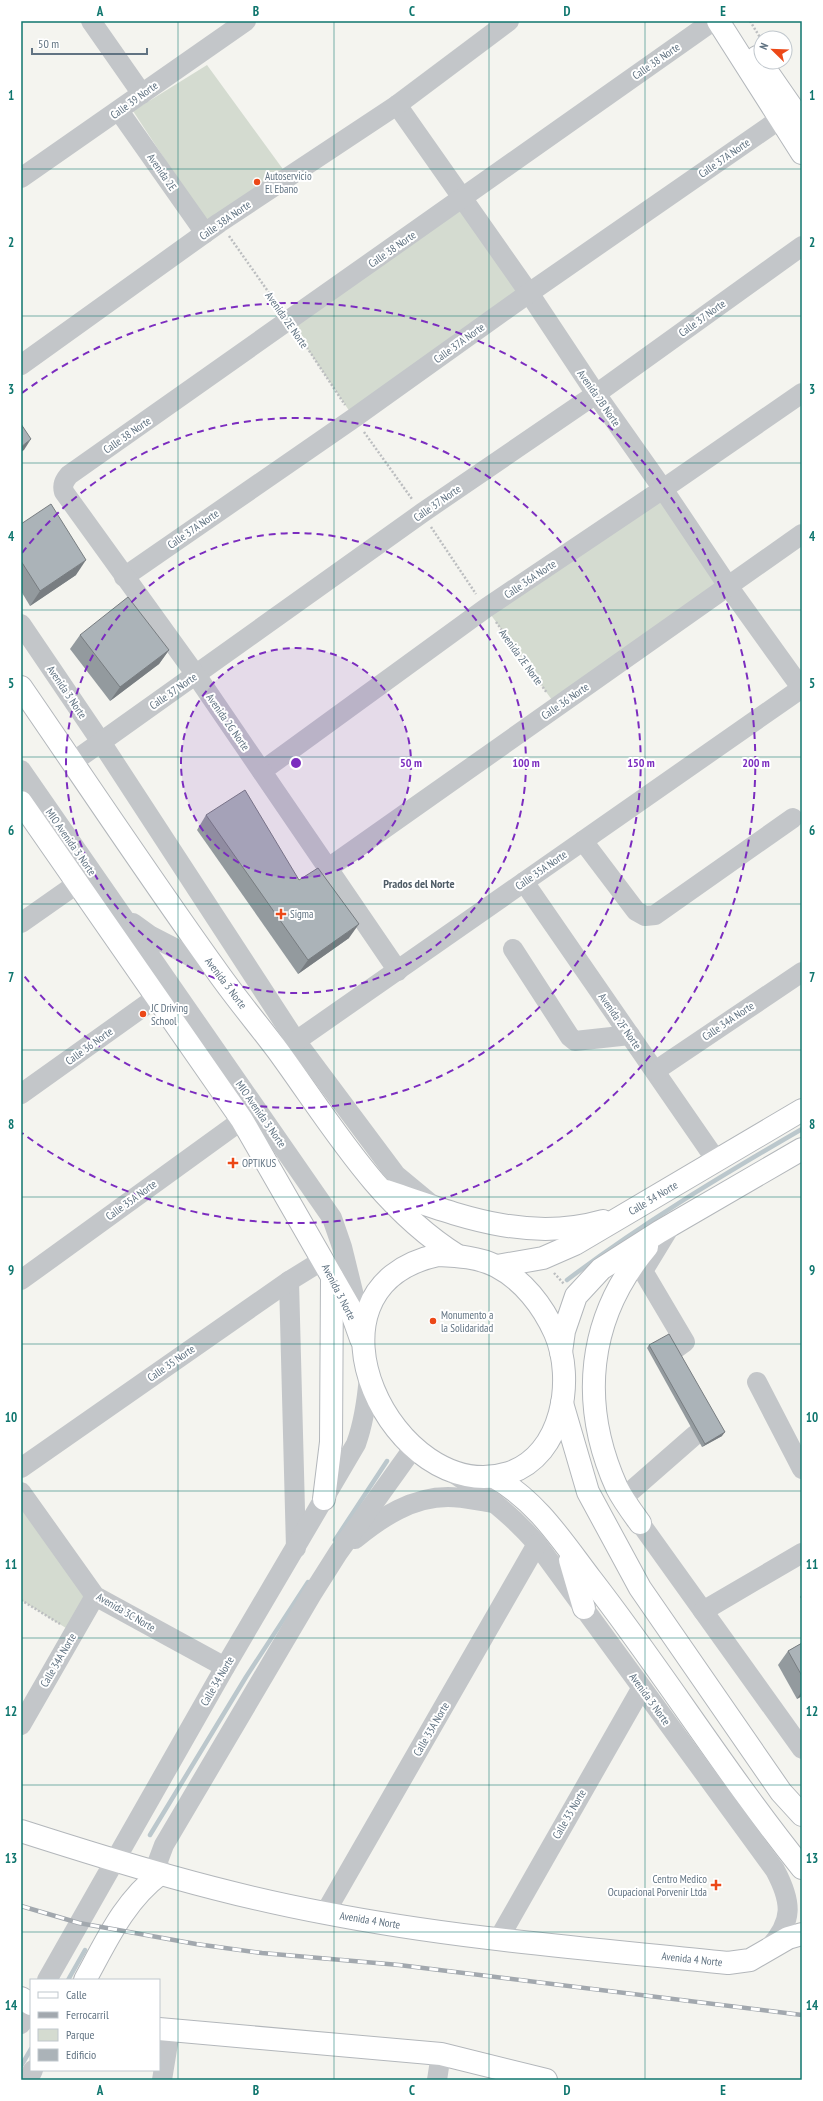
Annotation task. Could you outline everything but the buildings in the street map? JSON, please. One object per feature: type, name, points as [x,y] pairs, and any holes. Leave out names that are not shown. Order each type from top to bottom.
[{"type":"main road","points":[[718,21],[792,117]]},
{"type":"main road","points":[[734,21],[792,117],[802,153]]},
{"type":"main road","name":"Avenida 3 Norte","points":[[21,687],[215,969],[287,1047],[350,1154],[380,1190],[420,1228],[441,1245],[458,1256]]},
{"type":"main road","name":"Avenida 3 Norte","points":[[21,802],[242,1120],[350,1308],[363,1338],[369,1376],[376,1396],[391,1422],[414,1447],[433,1461],[452,1472],[475,1478],[494,1477],[511,1472],[527,1464],[540,1452],[553,1434],[559,1416],[561,1400]]},
{"type":"main road","name":"Calle 34 Norte","points":[[497,1266],[543,1258],[575,1244],[802,1110]]},
{"type":"main road","points":[[561,1353],[564,1331],[576,1296],[601,1269],[665,1229],[802,1149]]},
{"type":"main road","points":[[380,1190],[470,1219],[528,1230],[549,1230],[589,1225],[627,1214]]},
{"type":"main road","points":[[640,1524],[618,1489],[598,1434],[594,1404],[594,1375],[598,1346],[606,1316],[616,1290],[632,1264],[665,1229]]},
{"type":"main road","points":[[363,1338],[365,1319],[377,1292],[394,1273],[417,1260],[438,1255],[476,1258],[497,1266],[529,1292],[543,1310],[555,1334],[561,1353],[563,1371],[561,1400],[588,1492],[640,1588],[781,1792],[802,1814]]},
{"type":"main road","points":[[324,1498],[331,1442],[328,1268]]},
{"type":"main road","name":"Avenida 3 Norte","points":[[494,1477],[512,1487],[536,1508],[615,1610],[758,1813],[802,1868]]},
{"type":"main road","points":[[588,1492],[640,1524]]},
{"type":"main road","points":[[566,1547],[584,1608]]},
{"type":"main road","name":"Avenida 4 Norte","points":[[21,1832],[160,1874],[325,1913],[498,1940],[728,1963],[750,1960],[788,1938],[802,1934]]},
{"type":"main road","points":[[85,1979],[127,1908],[146,1884],[160,1874]]},
{"type":"main road","points":[[21,1998],[30,2004]]},
{"type":"main road","points":[[165,2030],[441,2054],[546,2080]]},
{"type":"street","points":[[91,21],[142,94]]},
{"type":"street","name":"Calle 39 Norte","points":[[21,178],[120,111],[246,21]]},
{"type":"street","name":"Calle 38A Norte","points":[[21,365],[212,228],[397,105],[509,21]]},
{"type":"street","name":"Calle 38 Norte","points":[[69,475],[713,21]]},
{"type":"street","name":"Avenida 2B Norte","points":[[397,105],[529,293],[596,394],[728,586],[802,688]]},
{"type":"street","name":"Avenida 2E","points":[[120,111],[212,228]]},
{"type":"street","name":"Calle 37A Norte","points":[[124,577],[354,418],[529,293],[792,117]]},
{"type":"street","name":"Calle 37 Norte","points":[[73,762],[422,513],[596,394],[802,246]]},
{"type":"street","name":"Calle 36A Norte","points":[[262,771],[486,608],[663,490],[802,393]]},
{"type":"street","name":"Avenida 2G Norte","points":[[69,475],[62,486],[64,492],[196,675],[398,971]]},
{"type":"street","name":"Calle 36 Norte","points":[[327,869],[802,534]]},
{"type":"street","name":"Avenida 3 Norte","points":[[21,624],[101,742],[287,1047],[396,1175],[434,1207]]},
{"type":"street","name":"Calle 35A Norte","points":[[287,1047],[802,688]]},
{"type":"street","name":"MIO Avenida 3 Norte","points":[[21,770],[332,1218],[346,1261],[363,1338]]},
{"type":"street","points":[[583,841],[636,911],[645,916],[655,915],[793,818]]},
{"type":"street","name":"Avenida 2F Norte","points":[[524,882],[716,1160]]},
{"type":"street","points":[[21,923],[78,883]]},
{"type":"street","name":"MIO Avenida 3 Norte","points":[[121,914],[151,936],[215,969]]},
{"type":"street","points":[[513,949],[570,1037],[575,1041],[630,1035]]},
{"type":"street","name":"Calle 34A Norte","points":[[655,1071],[802,972]]},
{"type":"street","name":"Calle 36 Norte","points":[[21,1094],[157,997]]},
{"type":"street","name":"Calle 35A Norte","points":[[21,1280],[242,1120]]},
{"type":"street","points":[[665,1229],[643,1271],[685,1342],[674,1350]]},
{"type":"street","name":"Calle 35 Norte","points":[[21,1468],[289,1281],[328,1268]]},
{"type":"street","points":[[289,1281],[296,1548]]},
{"type":"street","name":"Calle 34 Norte","points":[[48,1979],[225,1667],[356,1444],[366,1409],[369,1376]]},
{"type":"street","points":[[757,1382],[802,1469]]},
{"type":"street","points":[[623,1498],[696,1435]]},
{"type":"street","points":[[160,1874],[158,1862],[164,1845],[312,1594],[338,1553],[414,1447]]},
{"type":"street","name":"Avenida 3 Norte","points":[[452,1472],[497,1503],[518,1522],[537,1544],[641,1689],[775,1870],[786,1891],[788,1909],[784,1929],[779,1938],[765,1952]]},
{"type":"street","name":"Avenida 3C Norte","points":[[21,1492],[95,1596],[225,1667]]},
{"type":"street","points":[[338,1553],[383,1517],[414,1503],[448,1497],[497,1503]]},
{"type":"street","points":[[640,1524],[802,1748]]},
{"type":"street","name":"Calle 33A Norte","points":[[325,1913],[537,1544]]},
{"type":"street","points":[[704,1611],[802,1553]]},
{"type":"street","name":"Calle 34A Norte","points":[[21,1725],[95,1596]]},
{"type":"street","name":"Calle 33 Norte","points":[[498,1940],[641,1689]]},
{"type":"street","points":[[21,2024],[30,2007]]},
{"type":"street","points":[[162,2080],[165,2030]]},
{"type":"street","points":[[437,2080],[441,2054]]},
{"type":"street","points":[[28,2080],[32,2071]]},
{"type":"path","points":[[750,21],[755,30]]},
{"type":"path","name":"Avenida 2E Norte","points":[[212,228],[289,321],[354,418]]},
{"type":"path","name":"Avenida 2E Norte","points":[[486,608],[557,707]]},
{"type":"path","points":[[543,1258],[558,1278],[576,1296]]},
{"type":"path","points":[[21,1600],[74,1633]]},
{"type":"green space","points":[[207,65],[285,172],[208,225],[133,111]]},
{"type":"green space","points":[[462,199],[529,293],[354,418],[289,321]]},
{"type":"green space","points":[[663,490],[728,586],[557,707],[486,608]]},
{"type":"green space","points":[[21,1492],[95,1596],[74,1633],[21,1600]]},
{"type":"waterway","points":[[567,1280],[624,1239],[682,1201],[802,1129]]},
{"type":"waterway","points":[[335,1540],[387,1461]]},
{"type":"waterway","points":[[150,1835],[246,1677],[308,1582]]},
{"type":"waterway","points":[[69,1979],[85,1950]]},
{"type":"waterway","points":[[21,2066],[30,2051]]},
{"type":"railway","points":[[21,1906],[79,1923],[196,1944],[262,1953],[399,1965],[802,2015]]},
{"type":"place","name":"Autoservicio El Ebano","points":[[257,182]]},
{"type":"place","name":"Sigma","points":[[281,914]]},
{"type":"place","name":"JC Driving School","points":[[143,1014]]},
{"type":"place","name":"OPTIKUS","points":[[233,1163]]},
{"type":"place","name":"Monumento a la Solidaridad","points":[[433,1321]]},
{"type":"place","name":"Centro Medico Ocupacional Porvenir Ltda","points":[[716,1885]]},
{"type":"district","name":"Prados del Norte","points":[[419,883]]}]
